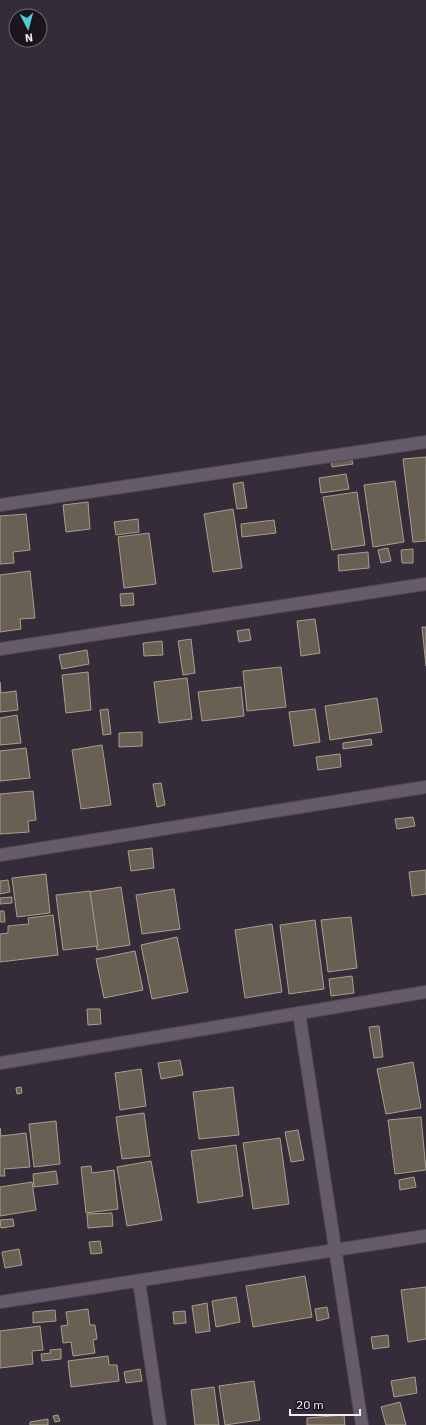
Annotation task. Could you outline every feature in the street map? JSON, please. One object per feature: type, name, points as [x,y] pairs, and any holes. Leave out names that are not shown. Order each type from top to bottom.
[{"type":"street","points":[[0,505],[426,442]]},
{"type":"street","points":[[0,648],[426,584]]},
{"type":"street","points":[[0,855],[426,787]]},
{"type":"street","points":[[0,1063],[426,992]]},
{"type":"street","points":[[299,1013],[362,1425]]},
{"type":"street","points":[[0,1302],[426,1236]]},
{"type":"street","points":[[139,1281],[160,1425]]},
{"type":"building","points":[[351,457],[353,464],[332,467],[331,460]]},
{"type":"building","points":[[426,457],[426,541],[413,542],[403,459]]},
{"type":"building","points":[[346,474],[349,489],[321,493],[319,478]]},
{"type":"building","points":[[395,481],[404,542],[373,547],[364,485]]},
{"type":"building","points":[[243,482],[247,508],[237,509],[233,484]]},
{"type":"building","points":[[357,492],[365,545],[332,550],[323,497]]},
{"type":"building","points":[[88,502],[90,529],[66,532],[63,505]]},
{"type":"building","points":[[233,509],[242,568],[213,572],[204,514]]},
{"type":"building","points":[[26,514],[30,550],[13,552],[14,563],[0,564],[0,516]]},
{"type":"building","points":[[138,519],[139,532],[116,535],[114,522]]},
{"type":"building","points":[[274,520],[276,533],[242,537],[241,524]]},
{"type":"building","points":[[149,533],[156,584],[124,588],[118,537]]},
{"type":"building","points":[[388,548],[391,561],[381,563],[378,550]]},
{"type":"building","points":[[413,549],[413,563],[402,563],[401,550]]},
{"type":"building","points":[[368,552],[369,568],[339,571],[338,555]]},
{"type":"building","points":[[30,571],[35,618],[20,619],[21,629],[0,632],[0,575]]},
{"type":"building","points":[[133,593],[134,605],[121,606],[120,594]]},
{"type":"building","points":[[315,619],[320,653],[301,656],[297,621]]},
{"type":"building","points":[[422,627],[426,627],[426,666]]},
{"type":"building","points":[[249,629],[251,640],[239,642],[237,631]]},
{"type":"building","points":[[191,639],[195,673],[183,675],[178,641]]},
{"type":"building","points":[[162,641],[163,655],[144,656],[143,643]]},
{"type":"building","points":[[87,650],[89,664],[62,669],[59,655]]},
{"type":"building","points":[[281,667],[286,707],[247,711],[243,671]]},
{"type":"building","points":[[88,672],[91,710],[66,713],[62,675]]},
{"type":"building","points":[[187,678],[192,719],[159,723],[154,682]]},
{"type":"building","points":[[0,682],[1,693],[16,691],[18,710],[0,712]]},
{"type":"building","points":[[241,687],[244,716],[202,721],[198,692]]},
{"type":"building","points":[[377,698],[382,732],[330,740],[325,706]]},
{"type":"building","points":[[108,709],[111,734],[103,735],[100,710]]},
{"type":"building","points":[[315,709],[320,742],[294,746],[289,712]]},
{"type":"building","points":[[17,715],[21,743],[0,745],[0,718]]},
{"type":"building","points":[[142,732],[142,746],[119,747],[119,733]]},
{"type":"building","points":[[371,739],[372,745],[343,749],[343,743]]},
{"type":"building","points":[[102,745],[111,805],[81,809],[72,750]]},
{"type":"building","points":[[26,748],[30,778],[0,781],[0,751]]},
{"type":"building","points":[[340,754],[341,767],[318,770],[316,757]]},
{"type":"building","points":[[161,783],[165,805],[157,807],[153,784]]},
{"type":"building","points":[[33,791],[36,820],[28,821],[29,832],[0,834],[0,794]]},
{"type":"building","points":[[413,817],[415,826],[397,829],[395,819]]},
{"type":"building","points":[[152,848],[154,868],[131,871],[128,851]]},
{"type":"building","points":[[426,870],[426,894],[412,896],[409,872]]},
{"type":"building","points":[[46,874],[50,913],[17,917],[12,878]]},
{"type":"building","points":[[8,880],[10,892],[0,894],[0,881]]},
{"type":"building","points":[[121,887],[130,945],[97,950],[88,892]]},
{"type":"building","points":[[174,889],[180,929],[142,934],[136,895]]},
{"type":"building","points":[[90,891],[98,946],[63,950],[56,895]]},
{"type":"building","points":[[12,897],[12,903],[0,904],[0,898]]},
{"type":"building","points":[[0,911],[4,911],[5,922],[0,922]]},
{"type":"building","points":[[53,915],[58,955],[0,962],[0,934],[8,933],[8,926],[29,924],[28,918]]},
{"type":"building","points":[[351,917],[357,968],[328,972],[321,920]]},
{"type":"building","points":[[315,920],[324,989],[289,994],[280,925]]},
{"type":"building","points":[[272,924],[282,992],[245,998],[235,930]]},
{"type":"building","points":[[177,937],[188,992],[152,999],[141,945]]},
{"type":"building","points":[[135,951],[143,990],[104,998],[96,959]]},
{"type":"building","points":[[352,976],[354,993],[331,996],[329,979]]},
{"type":"building","points":[[87,1009],[100,1009],[101,1024],[88,1025]]},
{"type":"building","points":[[379,1026],[383,1057],[374,1058],[369,1027]]},
{"type":"building","points":[[180,1060],[183,1075],[161,1079],[158,1063]]},
{"type":"building","points":[[413,1062],[421,1108],[386,1114],[377,1069]]},
{"type":"building","points":[[141,1069],[146,1106],[120,1110],[115,1073]]},
{"type":"building","points":[[21,1087],[22,1093],[17,1094],[16,1088]]},
{"type":"building","points":[[233,1087],[239,1135],[199,1139],[193,1092]]},
{"type":"building","points":[[144,1113],[150,1156],[122,1159],[116,1117]]},
{"type":"building","points":[[421,1117],[426,1170],[395,1174],[388,1120]]},
{"type":"building","points":[[56,1121],[60,1164],[34,1167],[29,1124]]},
{"type":"building","points":[[0,1128],[1,1136],[26,1133],[30,1167],[4,1169],[5,1176],[0,1176]]},
{"type":"building","points":[[298,1130],[304,1160],[291,1162],[285,1132]]},
{"type":"building","points":[[280,1138],[289,1204],[253,1209],[243,1143]]},
{"type":"building","points":[[236,1145],[243,1196],[198,1203],[191,1151]]},
{"type":"building","points":[[151,1161],[162,1220],[127,1226],[117,1167]]},
{"type":"building","points":[[91,1166],[92,1173],[114,1170],[118,1209],[86,1213],[81,1167]]},
{"type":"building","points":[[56,1171],[58,1184],[34,1187],[33,1174]]},
{"type":"building","points":[[414,1177],[416,1187],[400,1190],[399,1180]]},
{"type":"building","points":[[32,1182],[36,1210],[0,1216],[0,1187]]},
{"type":"building","points":[[112,1213],[113,1226],[88,1228],[87,1214]]},
{"type":"building","points":[[13,1219],[14,1226],[1,1228],[0,1220]]},
{"type":"building","points":[[100,1241],[102,1253],[91,1254],[89,1242]]},
{"type":"building","points":[[19,1249],[22,1265],[5,1268],[2,1252]]},
{"type":"building","points":[[305,1276],[312,1317],[253,1327],[246,1286]]},
{"type":"building","points":[[426,1287],[426,1339],[408,1342],[401,1290]]},
{"type":"building","points":[[236,1297],[240,1322],[216,1327],[212,1301]]},
{"type":"building","points":[[207,1303],[210,1331],[196,1333],[192,1306]]},
{"type":"building","points":[[327,1307],[329,1318],[317,1321],[315,1309]]},
{"type":"building","points":[[88,1309],[90,1325],[95,1325],[97,1339],[93,1340],[95,1353],[73,1356],[71,1342],[63,1343],[61,1326],[68,1325],[66,1312]]},
{"type":"building","points":[[55,1310],[56,1321],[33,1323],[33,1312]]},
{"type":"building","points":[[185,1311],[186,1323],[174,1324],[173,1312]]},
{"type":"building","points":[[40,1326],[43,1350],[32,1351],[33,1364],[0,1368],[0,1331]]},
{"type":"building","points":[[388,1335],[389,1347],[373,1349],[371,1337]]},
{"type":"building","points":[[61,1349],[61,1359],[42,1361],[41,1354],[51,1353],[50,1350]]},
{"type":"building","points":[[108,1356],[109,1365],[117,1365],[119,1381],[71,1387],[68,1361]]},
{"type":"building","points":[[140,1369],[142,1381],[126,1383],[124,1372]]},
{"type":"building","points":[[415,1377],[417,1393],[394,1397],[391,1381]]},
{"type":"building","points":[[254,1381],[260,1420],[225,1425],[219,1386]]},
{"type":"building","points":[[214,1387],[219,1425],[195,1425],[191,1390]]},
{"type":"building","points":[[400,1402],[406,1425],[386,1425],[381,1407]]},
{"type":"building","points":[[58,1415],[60,1421],[55,1422],[53,1416]]},
{"type":"building","points":[[344,1415],[345,1425],[307,1425],[307,1418]]},
{"type":"building","points":[[48,1419],[48,1425],[30,1425],[30,1422]]}]
